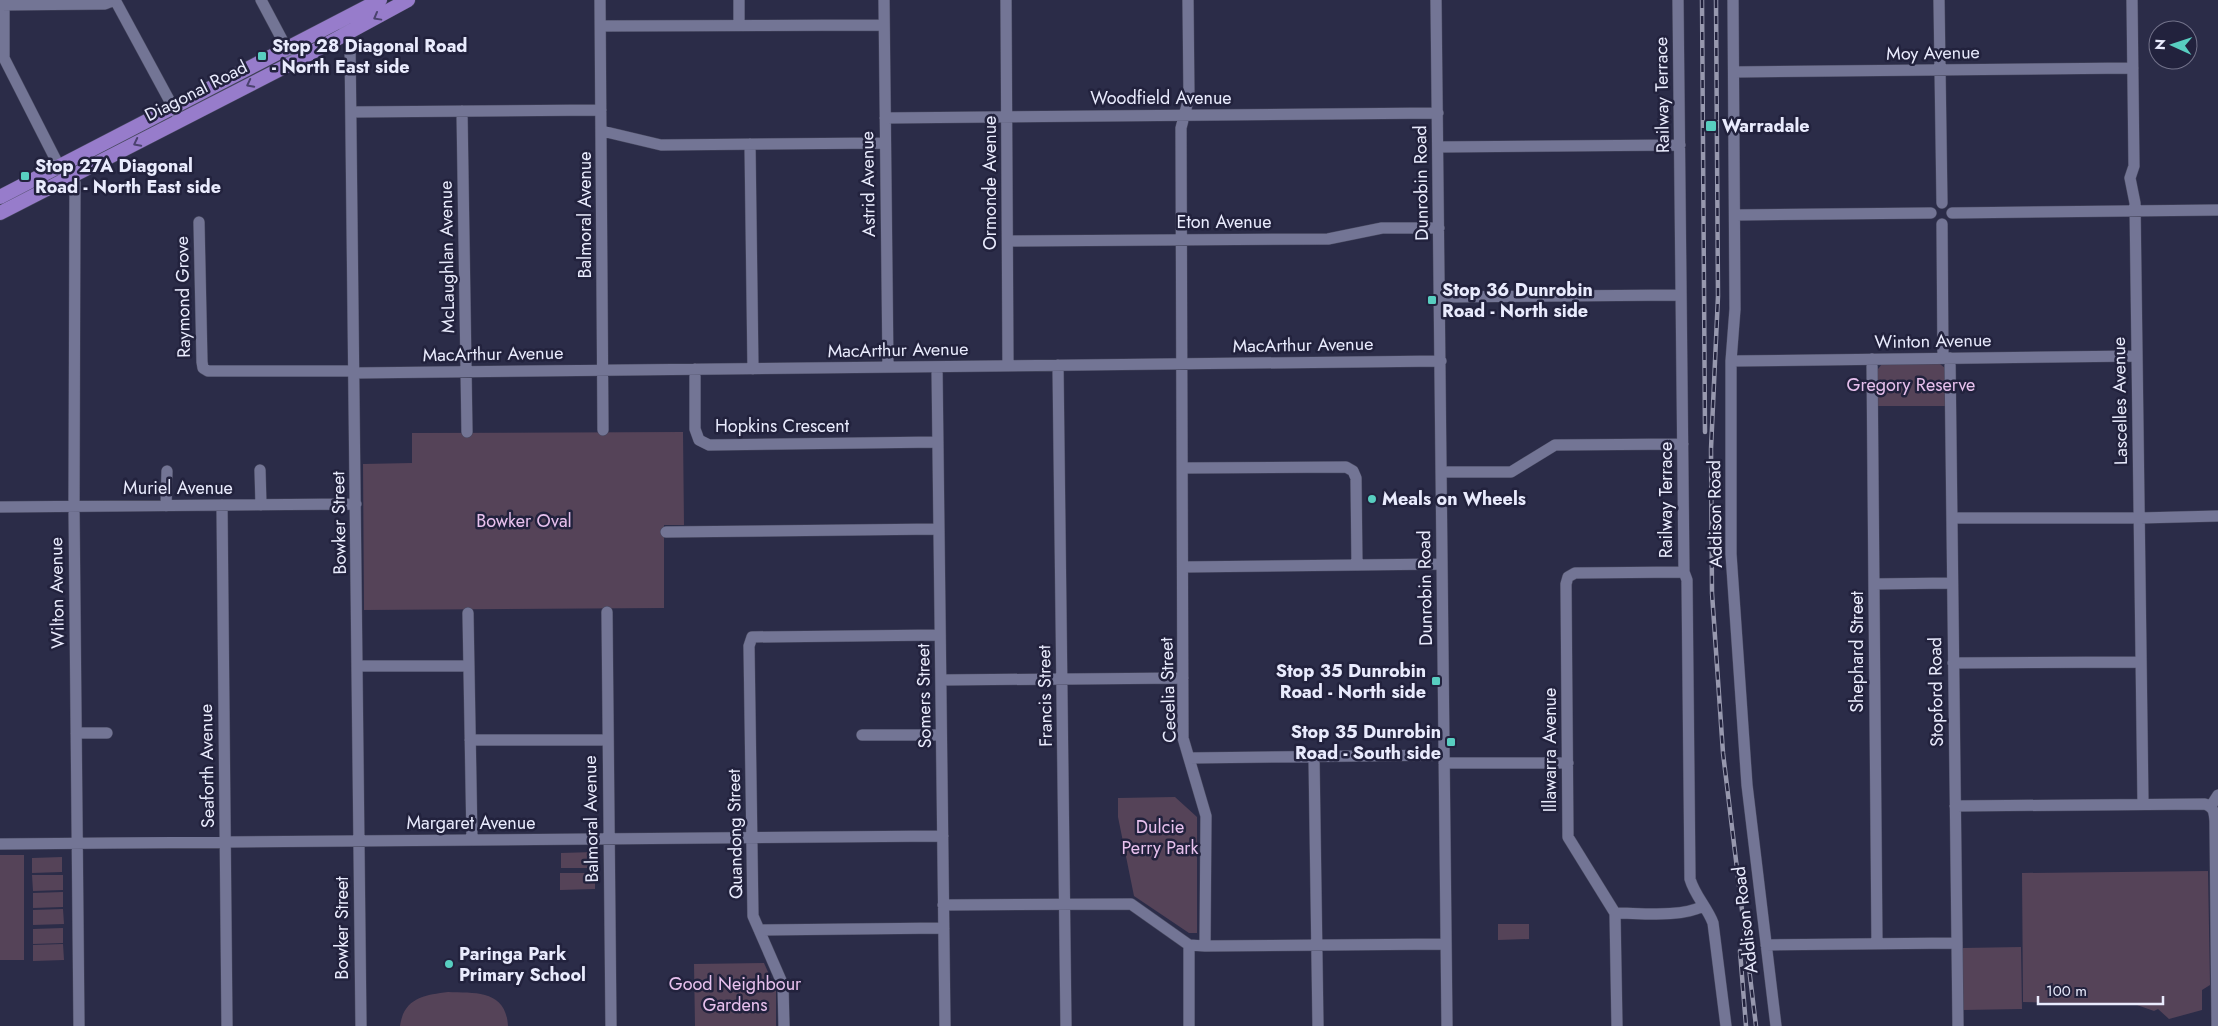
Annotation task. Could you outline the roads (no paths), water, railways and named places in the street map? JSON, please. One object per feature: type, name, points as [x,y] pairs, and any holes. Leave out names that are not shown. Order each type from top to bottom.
[{"type":"main road","name":"Diagonal Road","points":[[0,198],[62,164],[294,62],[380,0]]},
{"type":"main road","name":"Diagonal Road","points":[[0,214],[69,177],[286,48],[344,27],[407,0]]},
{"type":"street","points":[[3,3],[105,4],[115,0],[176,114]]},
{"type":"street","points":[[261,0],[294,62]]},
{"type":"street","name":"Balmoral Avenue","points":[[600,0],[603,430]]},
{"type":"street","points":[[738,0],[739,25]]},
{"type":"street","name":"Astrid Avenue","points":[[884,0],[884,143],[888,367]]},
{"type":"street","name":"Ormonde Avenue","points":[[1006,0],[1008,366]]},
{"type":"street","name":"Cecelia Street","points":[[1188,0],[1189,97],[1181,128],[1184,738],[1206,816],[1205,946]]},
{"type":"street","name":"Dunrobin Road","points":[[1436,0],[1447,1026]]},
{"type":"street","name":"Railway Terrace","points":[[1678,0],[1684,572],[1687,580],[1690,879],[1694,892],[1710,914],[1713,924],[1726,1026]]},
{"type":"street","name":"Addison Road","points":[[1733,0],[1735,309],[1731,361],[1731,554],[1747,786],[1776,1026]]},
{"type":"street","points":[[1940,0],[1942,202]]},
{"type":"street","name":"Lascelles Avenue","points":[[2132,0],[2134,166],[2130,178],[2130,186],[2134,197],[2135,211],[2143,803]]},
{"type":"street","name":"Wilton Avenue","points":[[3,3],[4,58],[69,177],[75,183],[74,506],[79,1026]]},
{"type":"street","points":[[601,26],[884,25]]},
{"type":"street","name":"Bowker Street","points":[[344,27],[350,43],[361,1026]]},
{"type":"street","name":"Moy Avenue","points":[[1734,72],[2133,68]]},
{"type":"street","points":[[351,112],[601,110]]},
{"type":"street","name":"McLaughlan Avenue","points":[[462,111],[467,432]]},
{"type":"street","name":"Woodfield Avenue","points":[[885,118],[1438,113]]},
{"type":"street","points":[[602,131],[661,145],[884,143]]},
{"type":"street","points":[[750,144],[753,369]]},
{"type":"street","points":[[1438,147],[1680,145]]},
{"type":"street","points":[[1942,202],[1948,204],[1952,213],[1950,219],[1942,224],[1936,222],[1931,213],[1936,204],[1942,202]]},
{"type":"street","points":[[1952,213],[2218,210]]},
{"type":"street","points":[[1735,215],[1931,213]]},
{"type":"street","name":"Raymond Grove","points":[[199,222],[203,368],[208,372],[355,372]]},
{"type":"street","name":"Stopford Road","points":[[1942,224],[1952,518],[1958,1026]]},
{"type":"street","name":"Eton Avenue","points":[[1008,241],[1328,240],[1382,228],[1439,228]]},
{"type":"street","points":[[1440,297],[1681,294]]},
{"type":"street","name":"Winton Avenue","points":[[1731,361],[2136,356]]},
{"type":"street","name":"Shephard Street","points":[[1872,359],[1877,944]]},
{"type":"street","name":"MacArthur Avenue","points":[[355,372],[1441,361]]},
{"type":"street","name":"Francis Street","points":[[1058,365],[1066,1026]]},
{"type":"street","name":"Somers Street","points":[[937,367],[945,1026]]},
{"type":"street","name":"Hopkins Crescent","points":[[695,369],[695,429],[699,440],[709,445],[938,442]]},
{"type":"street","points":[[1441,472],[1511,472],[1555,445],[1683,444]]},
{"type":"street","points":[[1183,468],[1346,467],[1353,471],[1356,478],[1357,565]]},
{"type":"street","points":[[166,470],[166,506]]},
{"type":"street","points":[[260,470],[261,505]]},
{"type":"street","name":"Muriel Avenue","points":[[0,507],[356,504]]},
{"type":"street","name":"Seaforth Avenue","points":[[222,505],[227,1026]]},
{"type":"street","points":[[1952,518],[2218,516]]},
{"type":"street","points":[[666,532],[939,529]]},
{"type":"street","points":[[1183,567],[1442,564]]},
{"type":"street","name":"Illawarra Avenue","points":[[1615,913],[1568,837],[1566,584],[1568,577],[1575,573],[1684,572]]},
{"type":"street","points":[[1874,584],[1952,583]]},
{"type":"street","name":"Balmoral Avenue","points":[[607,612],[610,1026]]},
{"type":"street","points":[[468,613],[472,840]]},
{"type":"street","name":"Quandong Street","points":[[784,1026],[783,985],[753,916],[749,646],[752,637],[940,636]]},
{"type":"street","points":[[1954,663],[2141,662]]},
{"type":"street","points":[[358,666],[469,666]]},
{"type":"street","points":[[941,680],[1183,678]]},
{"type":"street","points":[[76,733],[107,733]]},
{"type":"street","points":[[862,736],[941,735]]},
{"type":"street","points":[[470,740],[608,740]]},
{"type":"street","points":[[1314,757],[1318,1026]]},
{"type":"street","points":[[1189,758],[1314,757],[1568,763]]},
{"type":"street","points":[[2217,1026],[2214,815],[2218,796]]},
{"type":"street","points":[[1955,806],[2204,804],[2214,815]]},
{"type":"street","name":"Margaret Avenue","points":[[0,844],[943,836]]},
{"type":"street","points":[[944,905],[1131,904],[1189,945],[1446,944]]},
{"type":"street","points":[[1617,1026],[1615,913],[1684,912],[1703,906]]},
{"type":"street","points":[[759,930],[944,928]]},
{"type":"street","points":[[1766,945],[1957,943]]},
{"type":"street","points":[[1189,945],[1189,1026]]},
{"type":"railway","points":[[1702,0],[1705,432]]},
{"type":"railway","points":[[1716,0],[1718,296],[1711,449],[1712,593],[1723,753],[1756,1026]]},
{"type":"railway","points":[[1740,951],[1746,1026]]},
{"type":"place","name":"Stop 28 Diagonal Road - North East side","points":[[262,56]]},
{"type":"place","name":"Warradale","points":[[1711,126]]},
{"type":"place","name":"Stop 27A Diagonal Road - North East side","points":[[25,176]]},
{"type":"place","name":"Stop 36 Dunrobin Road - North side","points":[[1432,300]]},
{"type":"place","name":"Meals on Wheels","points":[[1372,499]]},
{"type":"place","name":"Stop 35 Dunrobin Road - North side","points":[[1436,681]]},
{"type":"place","name":"Stop 35 Dunrobin Road - South side","points":[[1451,742]]},
{"type":"place","name":"Paringa Park Primary School","points":[[449,964]]},
{"type":"park label","name":"Gregory Reserve","points":[[1911,385]]},
{"type":"park label","name":"Bowker Oval","points":[[524,521]]},
{"type":"park label","name":"Dulcie Perry Park","points":[[1160,838]]},
{"type":"park label","name":"Good Neighbour Gardens","points":[[735,994]]}]
